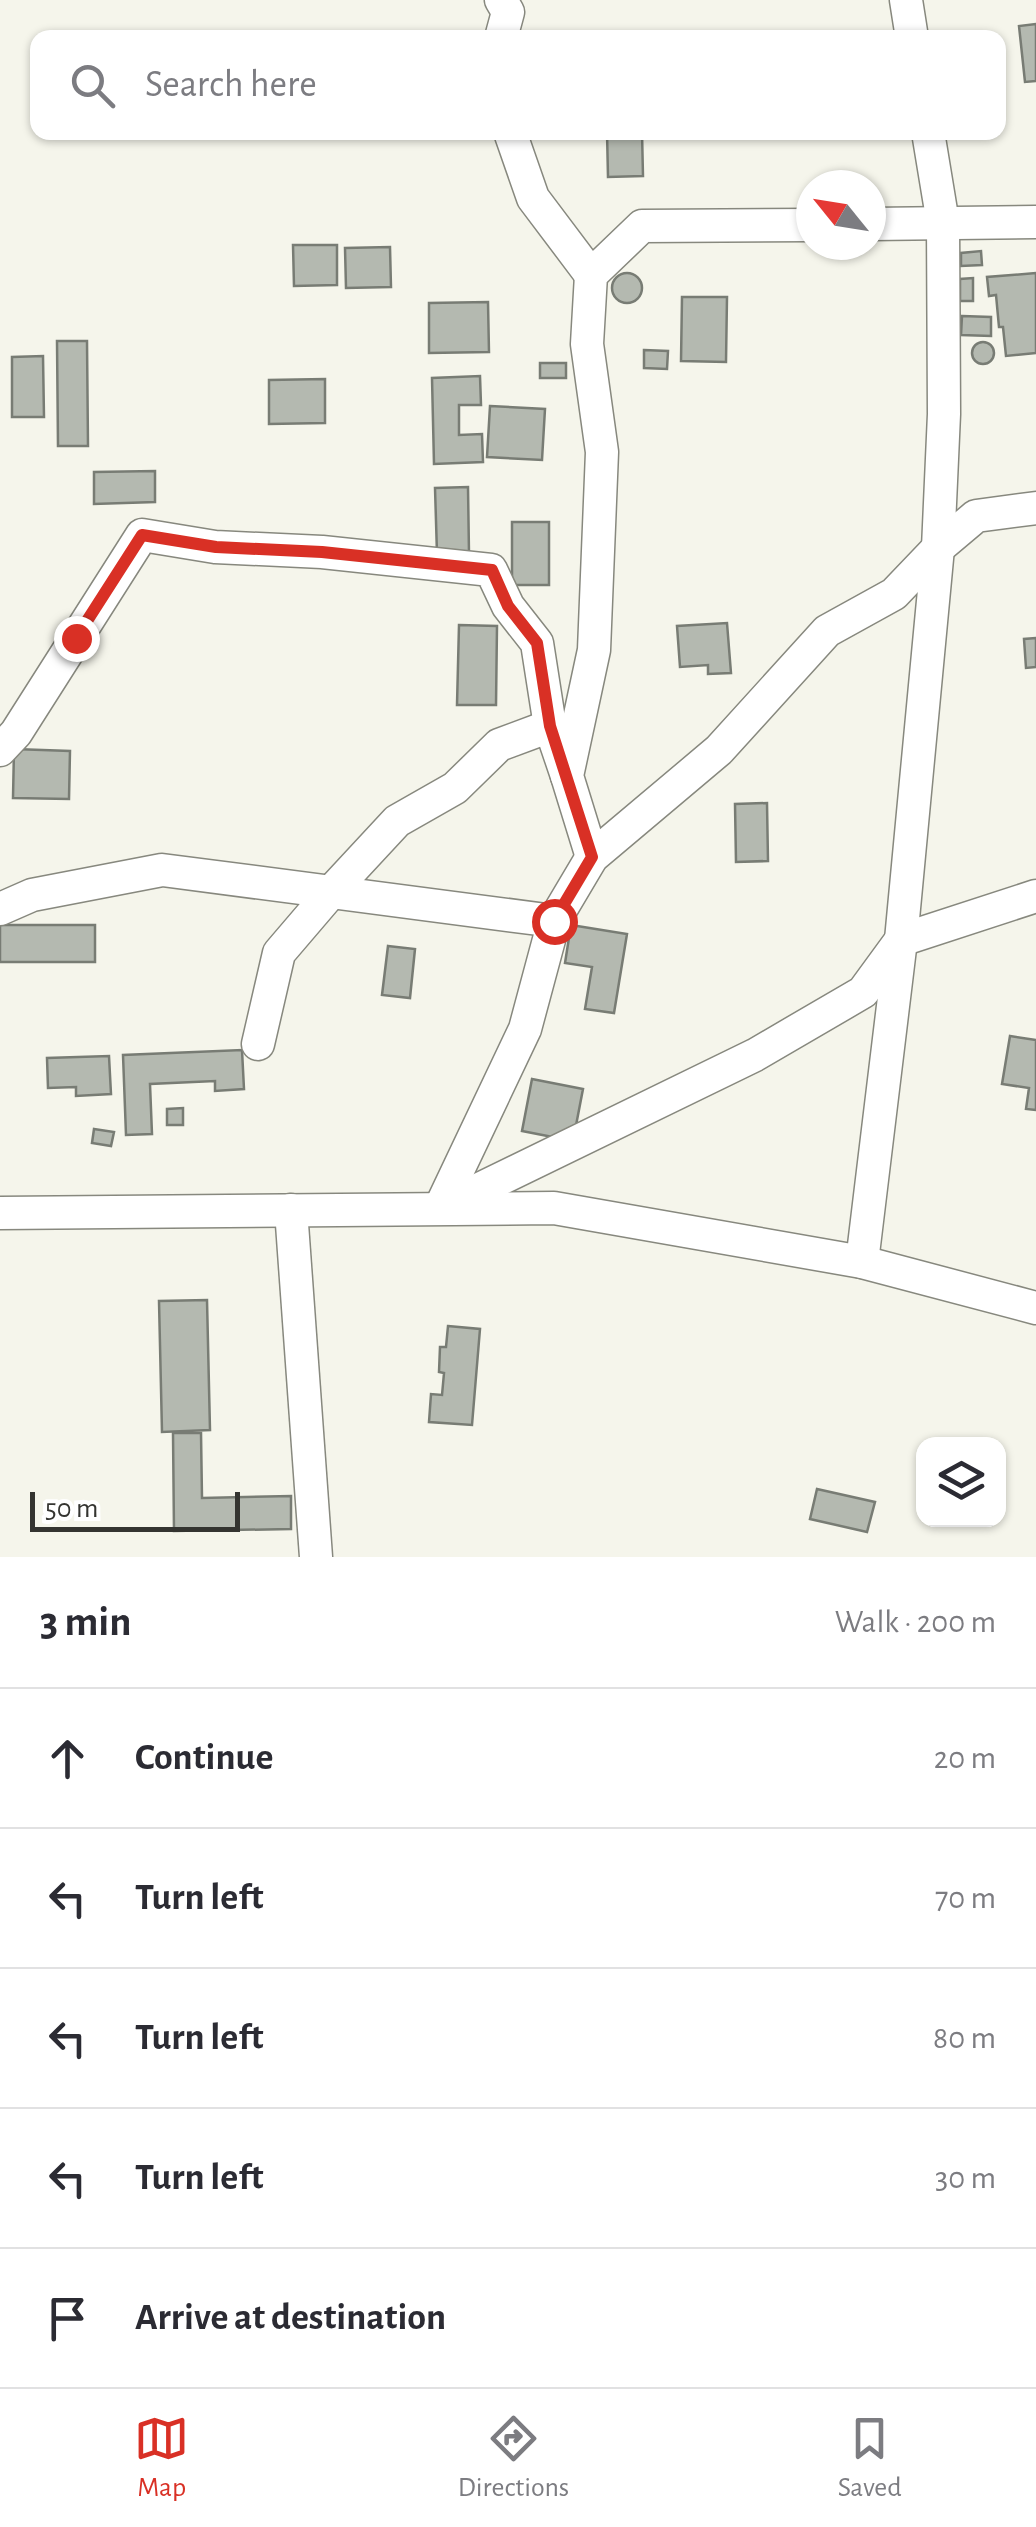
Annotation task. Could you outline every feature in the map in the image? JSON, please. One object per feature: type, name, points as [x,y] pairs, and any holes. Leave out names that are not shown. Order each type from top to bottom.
[{"type":"street","points":[[502,0],[508,12],[504,30]]},
{"type":"street","points":[[906,0],[911,30]]},
{"type":"street","points":[[513,140],[534,198],[591,275],[587,344],[602,452],[594,650],[567,776]]},
{"type":"street","points":[[862,1262],[901,940],[938,548],[944,414],[943,223],[929,140]]},
{"type":"street","points":[[886,224],[1036,222]]},
{"type":"street","points":[[591,275],[642,226],[796,224]]},
{"type":"street","points":[[440,1208],[525,1028],[554,921],[592,857],[719,750],[827,631],[894,594],[938,548],[976,516],[1036,508]]},
{"type":"street","points":[[0,750],[16,733],[142,535],[216,547],[322,552],[492,570],[508,606],[537,643],[550,726],[592,857]]},
{"type":"street","points":[[258,1044],[279,953],[332,892],[398,821],[455,788],[500,745],[550,726]]},
{"type":"street","points":[[0,909],[32,895],[162,870],[554,921]]},
{"type":"street","points":[[440,1208],[786,1037],[862,992],[901,940],[1036,896]]},
{"type":"street","points":[[0,1213],[554,1208],[862,1262],[1036,1308]]},
{"type":"street","points":[[290,1210],[316,1557]]},
{"type":"building","points":[[1036,24],[1036,81],[1025,82],[1019,26]]},
{"type":"building","points":[[607,140],[642,140],[643,176],[608,177]]},
{"type":"building","points":[[293,245],[337,245],[337,285],[294,286]]},
{"type":"building","points":[[390,247],[391,287],[346,288],[345,248]]},
{"type":"building","points":[[981,251],[982,265],[961,266],[961,253]]},
{"type":"building","points":[[627,273],[637,278],[642,288],[637,298],[627,303],[617,298],[612,288],[617,278]]},
{"type":"building","points":[[1036,273],[1036,353],[1006,356],[996,295],[989,296],[987,277]]},
{"type":"building","points":[[973,278],[973,301],[960,301],[960,279]]},
{"type":"building","points":[[682,297],[727,297],[726,362],[681,361]]},
{"type":"building","points":[[488,302],[489,352],[429,353],[429,303]]},
{"type":"building","points":[[962,316],[991,317],[991,336],[961,335]]},
{"type":"building","points":[[57,341],[87,341],[88,446],[58,446]]},
{"type":"building","points":[[983,342],[991,345],[991,361],[983,364],[975,361],[972,353],[975,345]]},
{"type":"building","points":[[644,350],[668,351],[667,369],[644,368]]},
{"type":"building","points":[[43,356],[44,417],[12,417],[12,357]]},
{"type":"building","points":[[540,363],[566,363],[566,378],[540,378]]},
{"type":"building","points":[[480,376],[481,405],[459,405],[459,435],[482,434],[483,462],[434,464],[432,378]]},
{"type":"building","points":[[325,379],[325,423],[269,424],[269,380]]},
{"type":"building","points":[[490,406],[545,409],[542,460],[487,457]]},
{"type":"building","points":[[155,471],[155,502],[94,504],[94,472]]},
{"type":"building","points":[[468,487],[469,553],[437,554],[435,488]]},
{"type":"building","points":[[512,522],[549,522],[549,585],[512,585]]},
{"type":"building","points":[[727,623],[731,673],[708,674],[708,665],[680,667],[677,626]]},
{"type":"building","points":[[459,625],[497,626],[496,705],[457,705]]},
{"type":"building","points":[[1036,638],[1036,667],[1026,668],[1024,639]]},
{"type":"building","points":[[14,749],[70,751],[69,799],[13,798]]},
{"type":"building","points":[[767,803],[768,861],[736,862],[735,804]]},
{"type":"building","points":[[0,925],[95,925],[95,962],[0,962]]},
{"type":"building","points":[[571,925],[627,934],[614,1013],[585,1009],[592,967],[565,963]]},
{"type":"building","points":[[388,946],[415,949],[410,998],[382,995]]},
{"type":"building","points":[[1010,1036],[1036,1040],[1036,1110],[1026,1109],[1029,1088],[1002,1084]]},
{"type":"building","points":[[242,1050],[244,1089],[215,1091],[215,1081],[150,1084],[152,1134],[126,1135],[123,1055]]},
{"type":"building","points":[[109,1056],[111,1094],[76,1096],[76,1087],[48,1088],[47,1058]]},
{"type":"building","points":[[532,1079],[583,1089],[573,1141],[522,1131]]},
{"type":"building","points":[[183,1108],[183,1125],[167,1125],[167,1109]]},
{"type":"building","points":[[94,1129],[114,1132],[111,1146],[92,1143]]},
{"type":"building","points":[[207,1300],[210,1430],[162,1432],[159,1301]]},
{"type":"building","points":[[448,1326],[480,1329],[472,1425],[429,1422],[431,1394],[442,1395],[440,1347],[446,1347]]},
{"type":"building","points":[[173,1433],[201,1433],[202,1498],[291,1496],[291,1529],[174,1531]]},
{"type":"building","points":[[817,1489],[875,1502],[867,1532],[810,1519]]},
{"type":"route","points":[[76,638],[142,535],[216,547],[322,552],[492,570],[508,606],[537,643],[550,726],[592,857],[554,921]]}]
